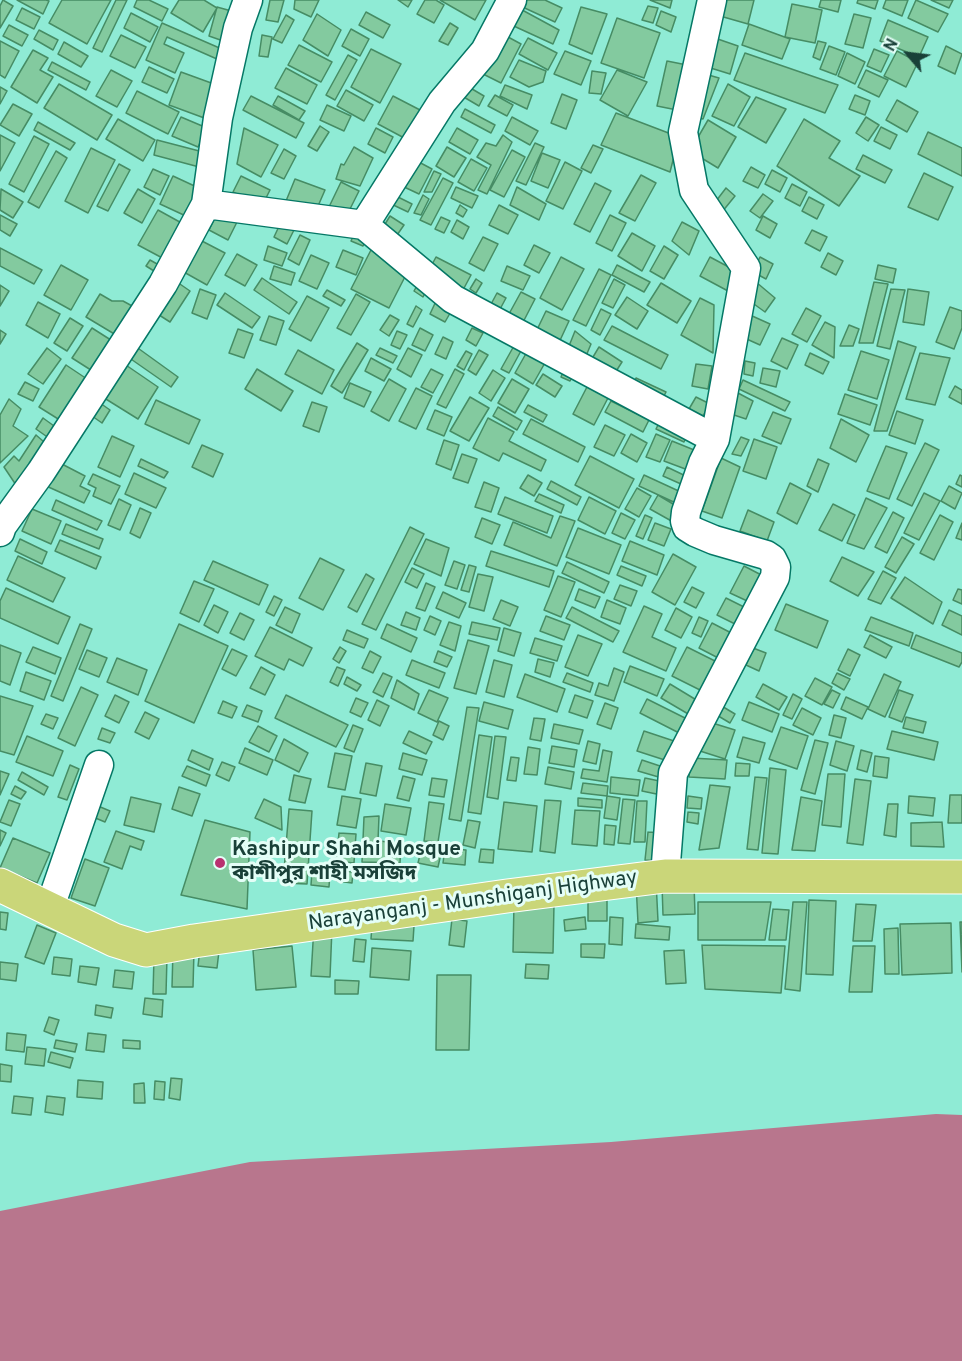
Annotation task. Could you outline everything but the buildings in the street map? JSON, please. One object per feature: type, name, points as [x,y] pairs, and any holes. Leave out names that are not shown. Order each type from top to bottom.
[{"type":"main road","name":"Narayanganj - Munshiganj Highway","points":[[0,885],[114,940],[146,950],[206,939],[449,904],[665,876],[962,877]]},
{"type":"street","points":[[1,527],[41,472],[163,284],[206,204],[207,186],[223,96],[238,28],[248,0]]},
{"type":"street","points":[[364,225],[442,102],[485,51],[512,0]]},
{"type":"street","points":[[665,876],[673,773],[776,577],[776,567],[772,559],[766,555],[714,540],[687,527],[685,521],[703,463],[715,439],[746,268],[694,190],[683,132],[712,0]]},
{"type":"street","points":[[206,204],[364,225],[453,299],[715,439]]},
{"type":"street","points":[[49,910],[99,765]]},
{"type":"shaded area","points":[[936,1114],[962,1115],[962,1361],[0,1361],[0,1211],[250,1162],[611,1142]]},
{"type":"place","name":"Kashipur Shahi Mosque কাশীপুর শাহী মসজিদ","points":[[220,863]]}]
